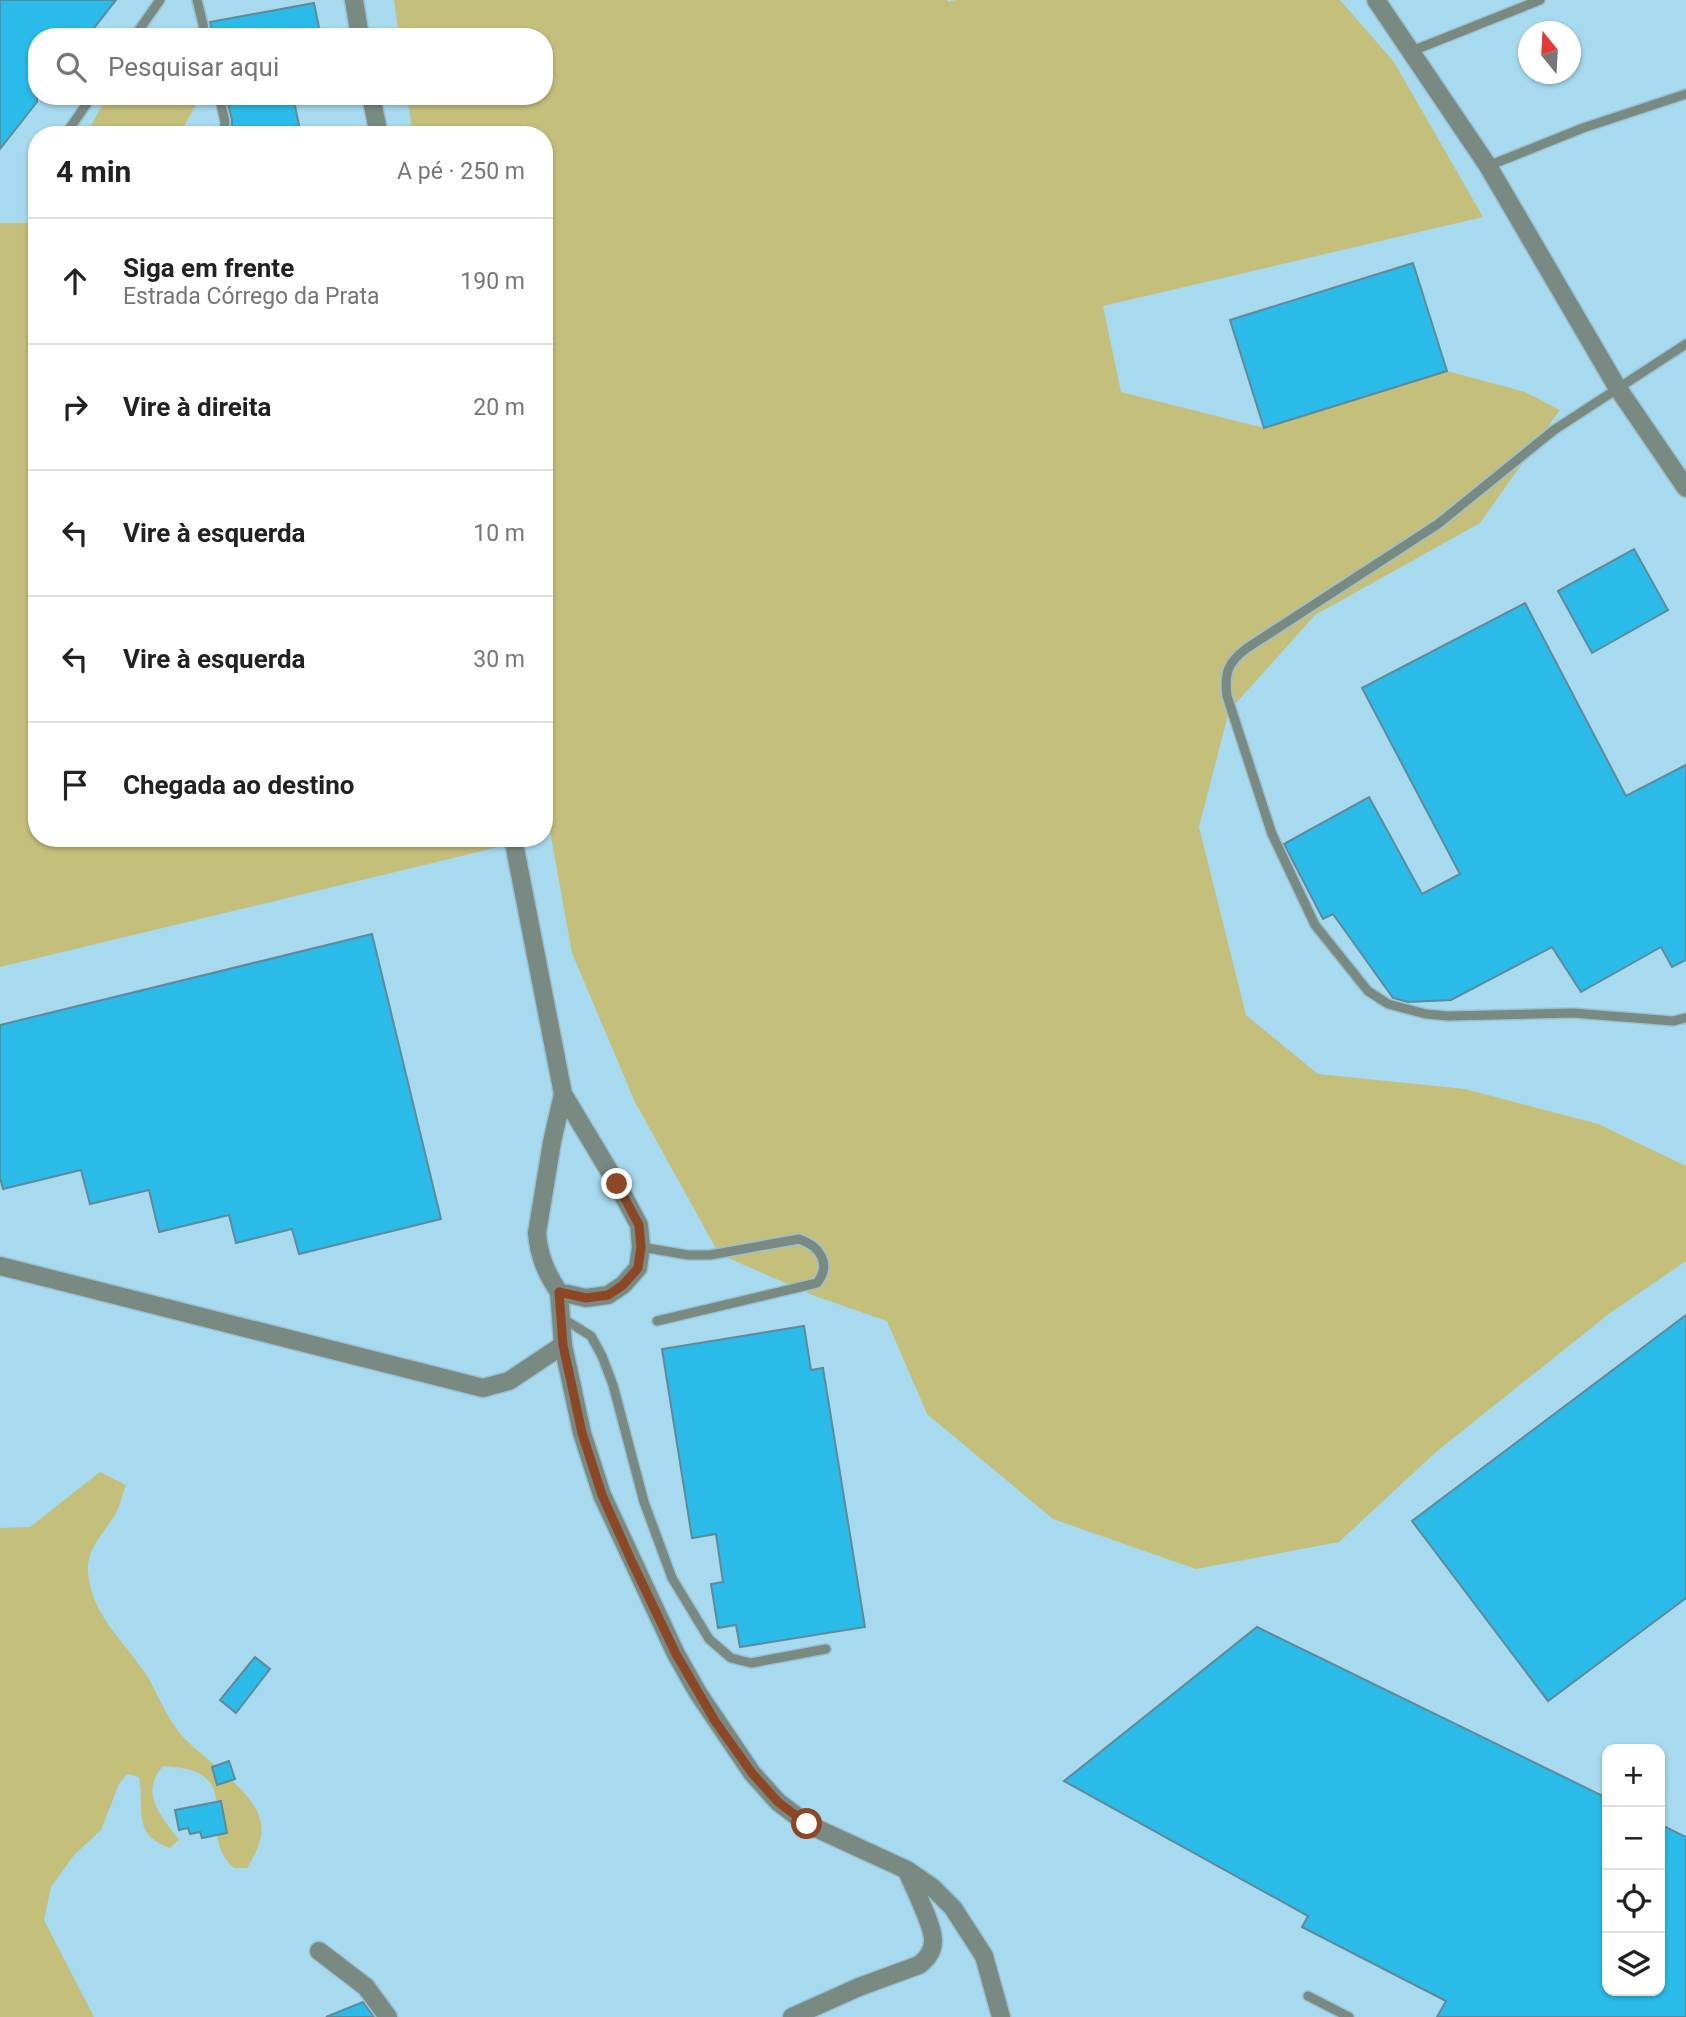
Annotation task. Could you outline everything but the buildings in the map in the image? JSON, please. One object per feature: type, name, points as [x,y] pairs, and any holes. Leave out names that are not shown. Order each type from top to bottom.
[{"type":"street","points":[[354,0],[359,28]]},
{"type":"street","points":[[1377,0],[1488,166],[1617,387],[1686,488]]},
{"type":"street","points":[[374,105],[377,126]]},
{"type":"street","points":[[515,847],[563,1094],[639,1225],[641,1247],[638,1268],[623,1285],[608,1295],[586,1298],[559,1292]]},
{"type":"street","points":[[563,1094],[537,1233],[541,1259],[547,1275],[559,1292],[563,1345],[582,1433],[602,1495],[676,1654],[715,1721],[752,1773],[778,1802],[807,1824],[907,1870],[933,1888],[953,1908],[984,1956],[1001,2017]]},
{"type":"street","points":[[0,1266],[483,1388],[509,1381],[563,1345]]},
{"type":"street","points":[[792,2017],[859,1987],[919,1965],[926,1959],[932,1949],[934,1937],[907,1870]]},
{"type":"street","points":[[319,1951],[366,1987],[388,2017]]},
{"type":"lane","points":[[140,28],[160,0]]},
{"type":"lane","points":[[197,0],[204,28]]},
{"type":"lane","points":[[1412,51],[1540,0]]},
{"type":"lane","points":[[1488,166],[1583,128],[1686,94]]},
{"type":"lane","points":[[71,126],[86,105]]},
{"type":"lane","points":[[221,105],[225,126]]},
{"type":"lane","points":[[1686,344],[1554,430],[1438,524],[1247,648],[1229,664],[1225,682],[1227,696],[1278,845],[1315,925],[1368,991],[1388,1004],[1426,1014],[1448,1016],[1573,1013],[1673,1021],[1686,1018]]},
{"type":"lane","points":[[641,1247],[688,1255],[710,1255],[799,1239],[811,1243],[819,1250],[822,1261],[817,1283],[657,1321]]},
{"type":"lane","points":[[561,1317],[591,1336],[602,1356],[613,1385],[644,1502],[671,1578],[709,1639],[731,1658],[751,1663],[826,1649]]},
{"type":"lane","points":[[1308,1996],[1349,2017]]},
{"type":"shaded area","points":[[0,0],[1686,0],[1686,2017],[0,2017]]},
{"type":"shaded area","points":[[394,0],[1340,0],[1394,62],[1483,217],[1103,306],[1121,392],[1264,428],[1447,371],[1525,392],[1560,410],[1480,523],[1315,615],[1229,711],[1199,827],[1246,1015],[1318,1074],[1465,1089],[1598,1124],[1686,1166],[1686,1261],[1610,1313],[1436,1452],[1339,1542],[1196,1569],[1053,1519],[927,1414],[887,1321],[815,1296],[719,1254],[635,1102],[572,953],[553,847],[553,126],[412,126],[408,105],[553,105],[553,28],[398,28]]},
{"type":"shaded area","points":[[102,105],[196,105],[184,126],[91,126]]},
{"type":"shaded area","points":[[0,223],[28,223],[28,847],[499,847],[0,967]]},
{"type":"shaded area","points":[[100,1472],[126,1485],[115,1515],[90,1556],[88,1572],[95,1601],[109,1626],[145,1673],[177,1730],[250,1800],[261,1823],[261,1835],[247,1868],[234,1868],[222,1853],[214,1790],[206,1778],[190,1770],[163,1766],[156,1776],[153,1795],[160,1813],[179,1840],[170,1848],[158,1842],[145,1828],[139,1777],[127,1774],[119,1784],[101,1830],[74,1855],[51,1887],[44,1920],[94,2017],[0,2017],[0,1528],[30,1527]]},
{"type":"route","points":[[617,1184],[639,1225],[641,1247],[638,1268],[623,1285],[608,1295],[586,1298],[559,1292],[563,1345],[582,1433],[602,1495],[676,1654],[698,1693],[752,1773],[778,1802],[807,1824]]}]
